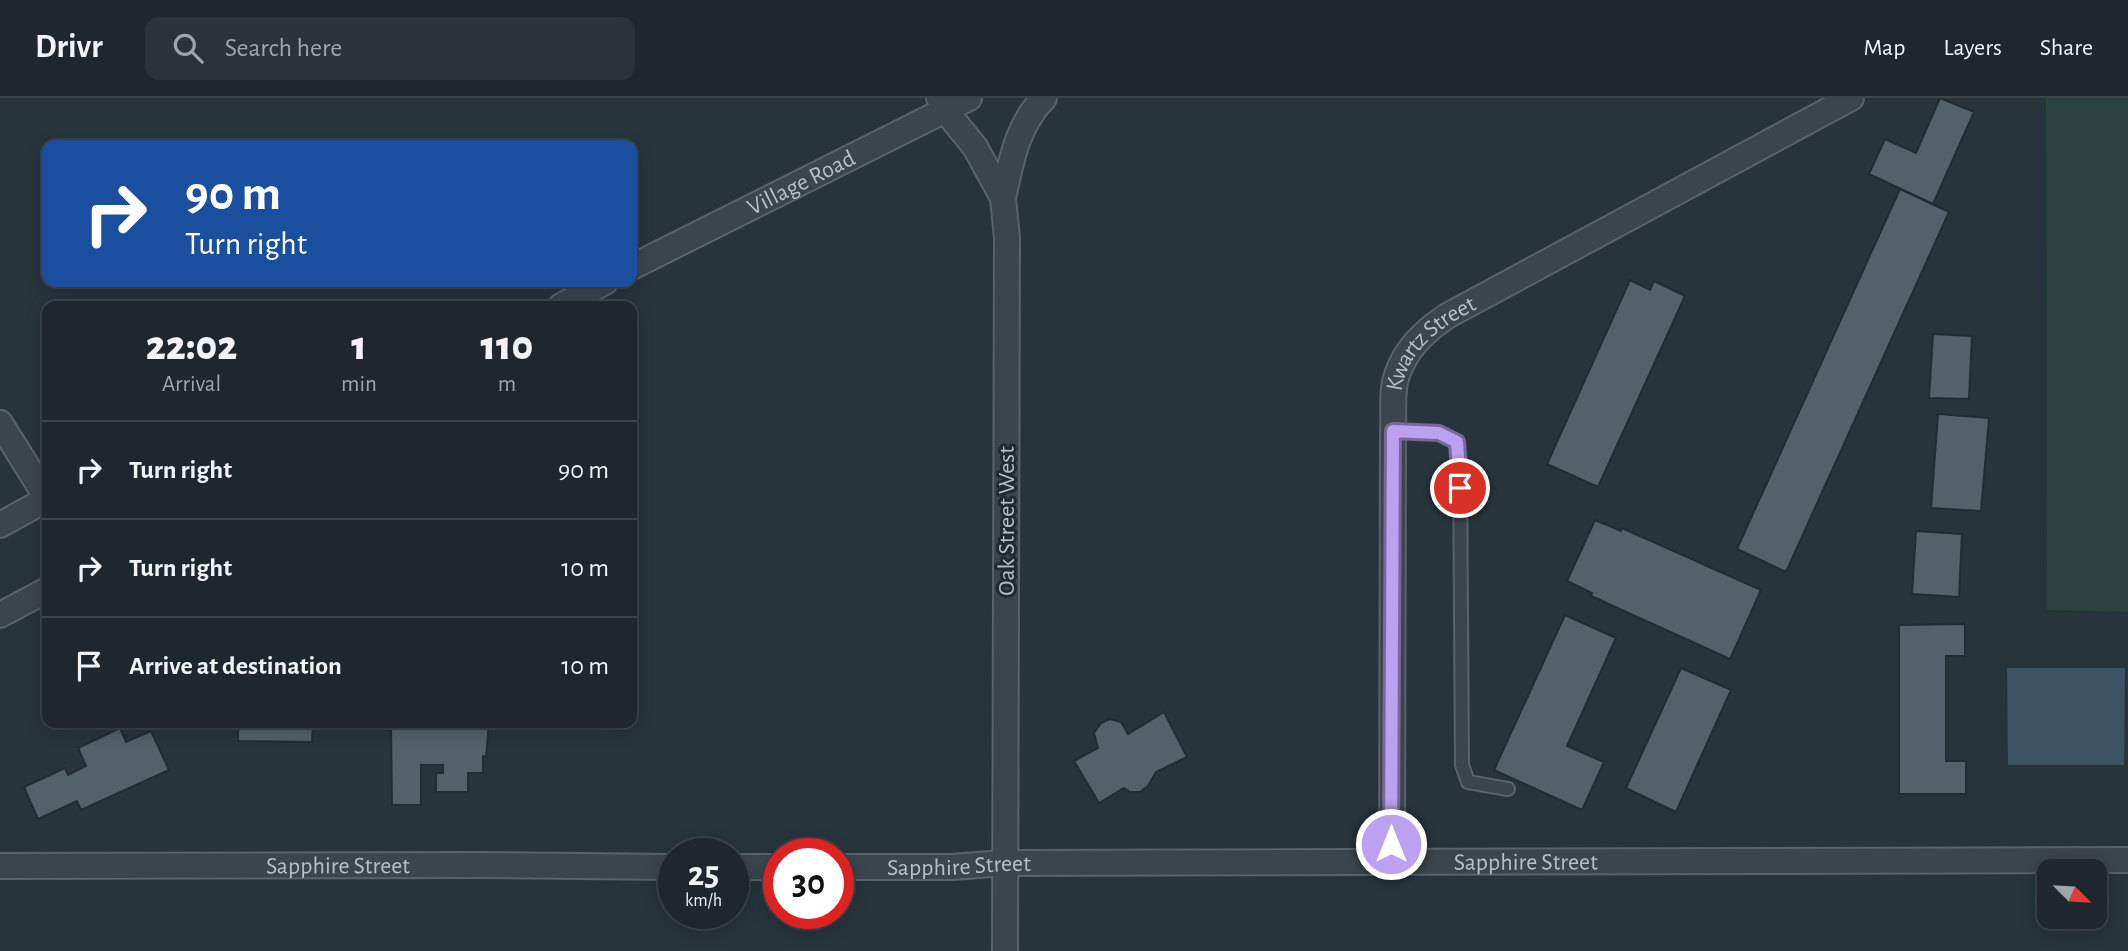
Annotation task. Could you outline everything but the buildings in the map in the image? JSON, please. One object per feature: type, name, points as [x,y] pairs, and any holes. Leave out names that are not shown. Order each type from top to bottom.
[{"type":"street","name":"Village Road","points":[[637,264],[942,104],[969,98]]},
{"type":"street","points":[[1003,198],[1015,145],[1025,121],[1044,98]]},
{"type":"street","name":"Kwartz Street","points":[[1392,862],[1393,431],[1396,377],[1408,351],[1426,330],[1460,309],[1851,98]]},
{"type":"street","name":"Oak Street West","points":[[942,104],[975,147],[1003,198],[1007,238],[1005,951]]},
{"type":"street","points":[[570,301],[596,287]]},
{"type":"street","points":[[0,423],[42,490]]},
{"type":"street","points":[[0,525],[42,501]]},
{"type":"street","points":[[0,615],[42,593]]},
{"type":"street","name":"Sapphire Street","points":[[854,867],[952,867],[1005,863],[2128,859]]},
{"type":"street","name":"Sapphire Street","points":[[0,866],[658,867]]},
{"type":"lane","points":[[1393,431],[1439,433],[1457,442],[1460,461],[1462,765],[1468,782],[1508,789]]},
{"type":"green space","points":[[2046,98],[2128,98],[2128,612],[2047,610]]},
{"type":"water","points":[[2007,668],[2125,668],[2124,765],[2008,765]]},
{"type":"route","points":[[1391,844],[1393,431],[1439,433],[1457,442],[1460,488]]}]
